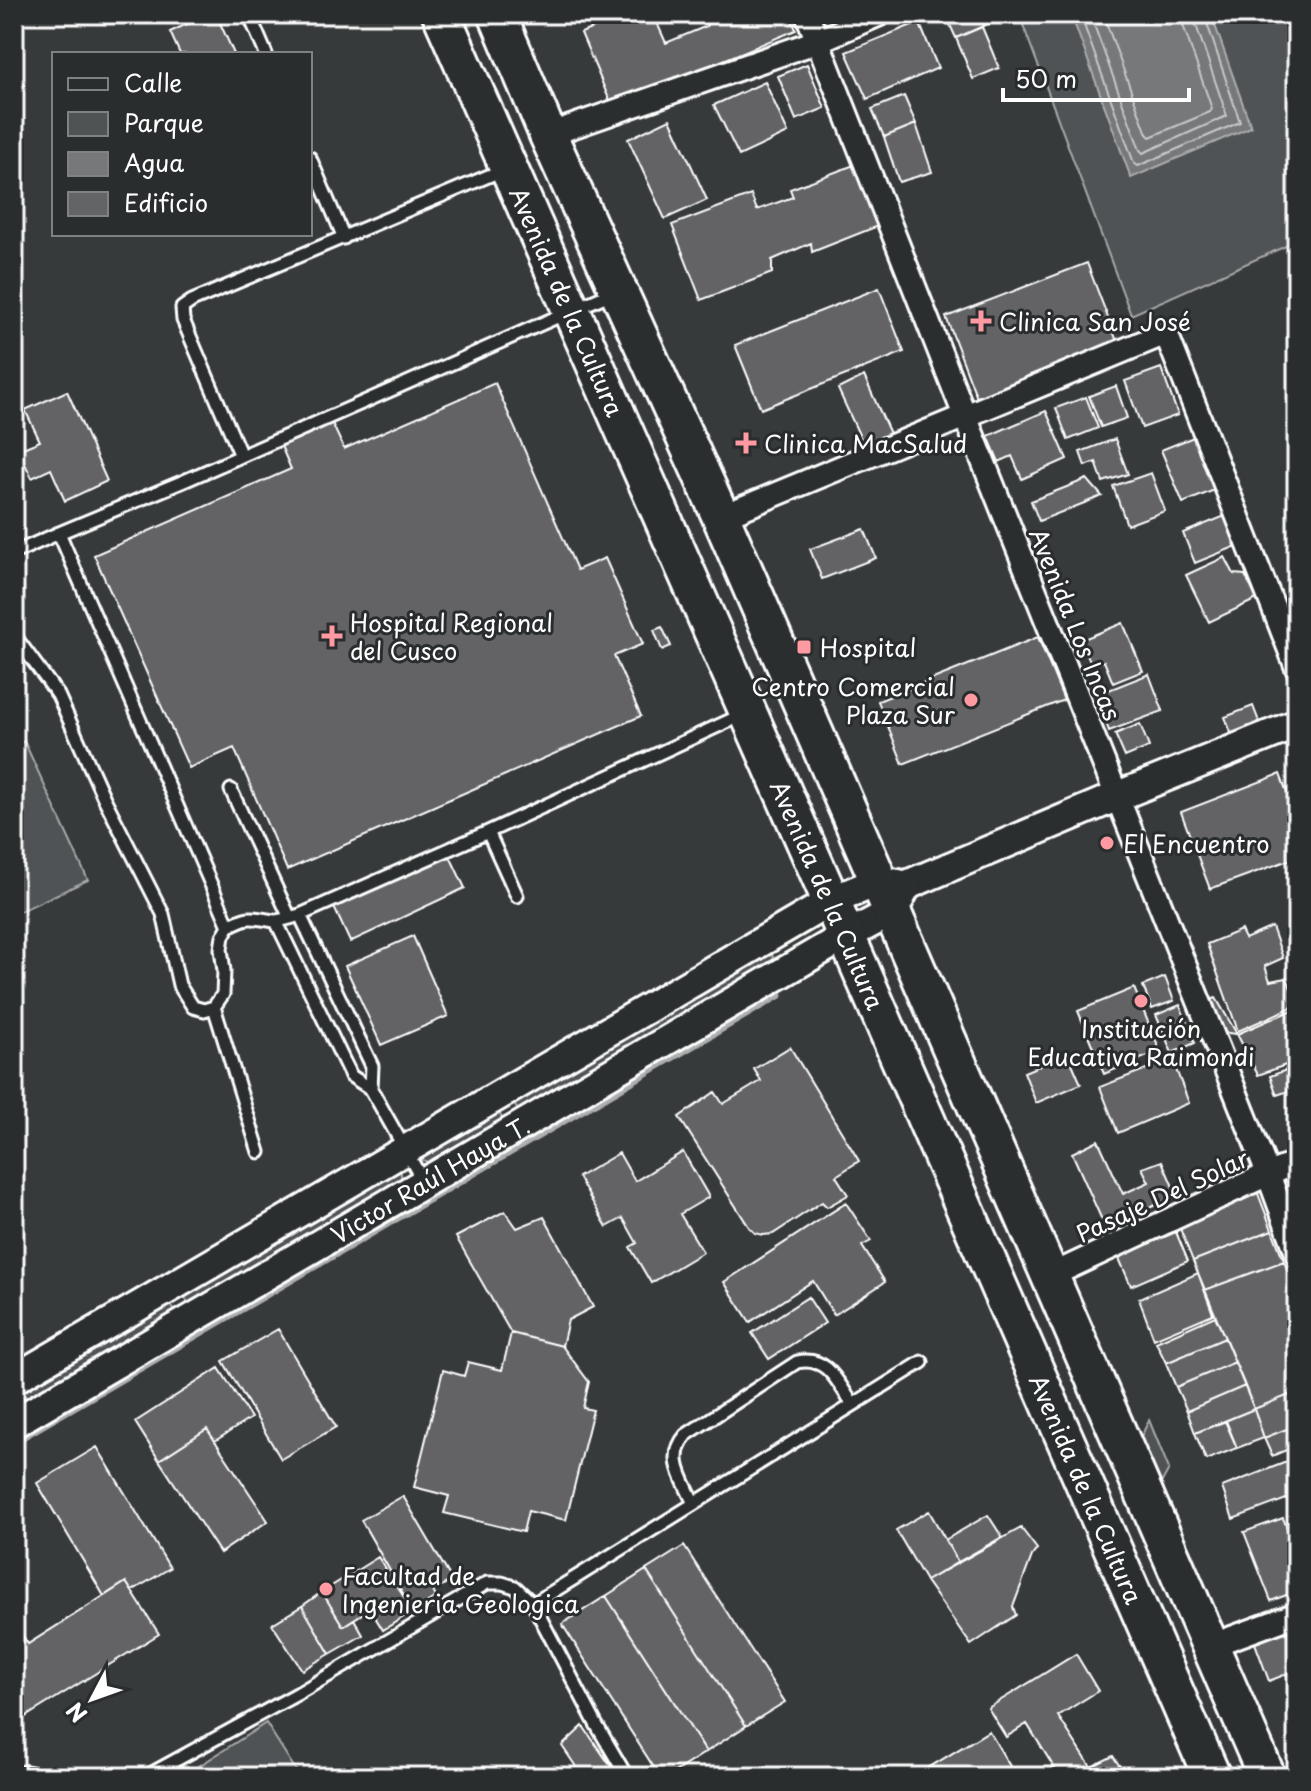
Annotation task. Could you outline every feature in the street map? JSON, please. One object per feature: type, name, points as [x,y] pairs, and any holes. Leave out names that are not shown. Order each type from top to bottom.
[{"type":"highway","name":"Avenida de la Cultura","points":[[441,14],[847,936],[1212,1777]]},
{"type":"highway","name":"Avenida de la Cultura","points":[[497,14],[548,135],[893,892],[1050,1276],[1267,1777]]},
{"type":"street","name":"Avenida Los Incas","points":[[807,14],[1297,1253]]},
{"type":"street","points":[[548,135],[818,41],[880,14]]},
{"type":"street","points":[[721,517],[1166,333],[1297,668]]},
{"type":"street","points":[[893,892],[1297,724]]},
{"type":"street","name":"Victor Raúl Haya T.","points":[[14,1379],[831,901],[893,892]]},
{"type":"street","name":"Victor Raúl Haya T.","points":[[14,1423],[847,936],[893,892]]},
{"type":"street","name":"Pasaje Del Solar","points":[[1050,1276],[1297,1163]]},
{"type":"street","points":[[1210,1646],[1297,1614]]},
{"type":"lane","points":[[249,14],[265,52]]},
{"type":"lane","points":[[312,163],[344,238]]},
{"type":"lane","points":[[241,456],[183,320],[182,308],[192,301],[508,167]]},
{"type":"lane","points":[[14,553],[618,290]]},
{"type":"lane","points":[[59,533],[229,926]]},
{"type":"lane","points":[[14,636],[58,695],[104,798],[163,914],[179,985],[193,1007],[204,1010],[214,1007],[223,994],[221,949],[229,926],[244,918],[263,917],[276,921],[295,916],[488,832],[748,712]]},
{"type":"lane","points":[[231,790],[372,1066],[371,1089]]},
{"type":"lane","points":[[488,832],[517,896]]},
{"type":"lane","points":[[276,921],[351,1076],[371,1089],[424,1183]]},
{"type":"lane","points":[[214,1007],[259,1152]]},
{"type":"lane","points":[[694,1504],[676,1463],[679,1443],[686,1435],[797,1362],[819,1362],[829,1369],[853,1405]]},
{"type":"lane","points":[[533,1604],[922,1362]]},
{"type":"lane","points":[[145,1777],[297,1694],[487,1583],[515,1587],[533,1604],[627,1777]]},
{"type":"lane","points":[[14,1773],[52,1777]]},
{"type":"green space","points":[[1019,14],[1297,14],[1297,241],[1131,315]]},
{"type":"green space","points":[[24,741],[88,880],[14,914],[14,746]]},
{"type":"green space","points":[[768,948],[776,962],[520,1114],[510,1097]]},
{"type":"green space","points":[[495,1106],[505,1123],[436,1164],[422,1160],[425,1145]]},
{"type":"green space","points":[[392,1166],[401,1173],[401,1182],[191,1307],[181,1292]]},
{"type":"green space","points":[[168,1300],[176,1313],[14,1409],[14,1391]]},
{"type":"green space","points":[[1149,1420],[1169,1469],[1158,1489],[1138,1443]]},
{"type":"green space","points":[[266,1723],[299,1775],[297,1777],[182,1777]]},
{"type":"water","points":[[1071,14],[1211,14],[1251,127],[1131,178]]},
{"type":"building","points":[[208,14],[216,14],[233,52],[179,52],[170,32]]},
{"type":"building","points":[[627,14],[653,14],[666,43],[707,26],[702,14],[790,14],[796,30],[612,106],[581,33]]},
{"type":"building","points":[[945,14],[995,14],[997,20],[956,38]]},
{"type":"building","points":[[919,22],[938,68],[867,99],[846,52]]},
{"type":"building","points":[[982,27],[999,68],[973,79],[956,38]]},
{"type":"building","points":[[807,64],[825,108],[796,120],[778,76]]},
{"type":"building","points":[[765,82],[788,133],[739,156],[714,105]]},
{"type":"building","points":[[904,96],[916,124],[884,137],[872,109]]},
{"type":"building","points":[[670,119],[707,200],[665,219],[628,139]]},
{"type":"building","points":[[916,124],[932,172],[899,182],[884,137]]},
{"type":"building","points":[[854,165],[878,226],[812,252],[811,243],[772,260],[772,273],[701,300],[672,225],[751,195],[757,210],[793,197],[790,189]]},
{"type":"building","points":[[1087,263],[1118,344],[977,398],[946,317]]},
{"type":"building","points":[[879,288],[904,352],[761,409],[735,345]]},
{"type":"building","points":[[1161,368],[1178,415],[1142,428],[1125,381]]},
{"type":"building","points":[[864,376],[892,438],[866,450],[838,389]]},
{"type":"building","points":[[495,383],[577,570],[605,558],[643,644],[614,656],[641,716],[287,870],[234,748],[189,768],[94,555],[291,469],[281,446],[332,423],[344,449]]},
{"type":"building","points":[[1116,386],[1127,418],[1101,427],[1089,396]]},
{"type":"building","points":[[67,391],[107,481],[65,501],[51,469],[32,478],[18,450],[40,441],[25,410]]},
{"type":"building","points":[[1086,397],[1098,428],[1068,440],[1056,408]]},
{"type":"building","points":[[1046,411],[1067,459],[1022,479],[1012,456],[999,462],[988,436]]},
{"type":"building","points":[[1201,434],[1222,487],[1183,503],[1161,450]]},
{"type":"building","points":[[1115,439],[1128,474],[1103,482],[1096,462],[1085,466],[1080,452]]},
{"type":"building","points":[[1151,473],[1165,511],[1127,525],[1113,486]]},
{"type":"building","points":[[1087,479],[1102,496],[1039,521],[1031,501]]},
{"type":"building","points":[[1225,516],[1237,546],[1195,563],[1183,533]]},
{"type":"building","points":[[864,529],[876,558],[822,579],[810,549]]},
{"type":"building","points":[[1225,557],[1234,574],[1245,575],[1257,599],[1209,622],[1186,575]]},
{"type":"building","points":[[1123,623],[1143,671],[1113,683],[1104,661],[1092,666],[1081,640]]},
{"type":"building","points":[[662,627],[671,646],[662,650],[654,630]]},
{"type":"building","name":"Centro Comercial Plaza Sur","points":[[1038,637],[1064,700],[903,764],[878,701]]},
{"type":"building","points":[[1149,674],[1163,711],[1109,731],[1096,695]]},
{"type":"building","points":[[1253,706],[1263,732],[1235,743],[1225,717]]},
{"type":"building","points":[[1140,724],[1149,747],[1125,757],[1115,734]]},
{"type":"building","points":[[1280,774],[1297,819],[1297,857],[1210,889],[1181,812]]},
{"type":"building","points":[[448,852],[465,888],[350,942],[333,905]]},
{"type":"building","points":[[1272,927],[1283,958],[1265,966],[1270,981],[1287,978],[1297,1005],[1238,1031],[1207,944],[1241,930],[1245,939]]},
{"type":"building","points":[[413,936],[448,1016],[381,1045],[345,966]]},
{"type":"building","points":[[1165,977],[1174,1001],[1152,1009],[1143,986]]},
{"type":"building","points":[[1134,988],[1160,1051],[1104,1074],[1078,1011]]},
{"type":"building","points":[[1216,998],[1237,1034],[1219,1032],[1208,1001]]},
{"type":"building","points":[[1180,1005],[1195,1043],[1172,1053],[1156,1015]]},
{"type":"building","points":[[1297,1008],[1297,1061],[1258,1075],[1237,1034]]},
{"type":"building","points":[[790,1047],[859,1161],[836,1176],[848,1195],[827,1207],[822,1202],[773,1234],[763,1235],[749,1227],[679,1117],[715,1092],[723,1104],[761,1081],[754,1069]]},
{"type":"building","points":[[1068,1054],[1081,1084],[1036,1103],[1024,1072]]},
{"type":"building","points":[[1172,1059],[1189,1103],[1118,1133],[1100,1087]]},
{"type":"building","points":[[1297,1066],[1297,1088],[1277,1095],[1270,1076]]},
{"type":"building","points":[[1098,1140],[1123,1194],[1149,1182],[1142,1168],[1162,1161],[1177,1196],[1105,1227],[1072,1153]]},
{"type":"building","points":[[683,1152],[709,1197],[680,1214],[703,1252],[651,1283],[630,1247],[637,1243],[623,1218],[607,1227],[578,1177],[619,1153],[635,1181]]},
{"type":"building","points":[[1257,1191],[1272,1230],[1193,1261],[1179,1226]]},
{"type":"building","points":[[846,1203],[871,1241],[862,1246],[885,1282],[834,1315],[813,1281],[750,1322],[724,1282]]},
{"type":"building","points":[[505,1211],[517,1228],[544,1217],[593,1307],[568,1320],[562,1346],[511,1333],[456,1237]]},
{"type":"building","points":[[1272,1230],[1284,1261],[1205,1290],[1193,1261]]},
{"type":"building","points":[[1176,1232],[1188,1261],[1131,1286],[1118,1256]]},
{"type":"building","points":[[1284,1261],[1297,1296],[1297,1392],[1254,1409],[1205,1290]]},
{"type":"building","points":[[1198,1273],[1213,1314],[1154,1339],[1139,1299]]},
{"type":"building","points":[[808,1297],[825,1323],[769,1359],[752,1333]]},
{"type":"building","points":[[1215,1316],[1225,1338],[1166,1363],[1156,1342]]},
{"type":"building","points":[[278,1329],[336,1427],[281,1459],[223,1361]]},
{"type":"building","points":[[511,1333],[562,1346],[589,1382],[583,1408],[593,1410],[566,1520],[528,1511],[523,1532],[444,1513],[449,1496],[414,1487],[443,1370],[464,1376],[468,1362],[502,1370]]},
{"type":"building","points":[[1225,1338],[1235,1362],[1176,1387],[1166,1363]]},
{"type":"building","points":[[1235,1362],[1245,1386],[1187,1411],[1176,1387]]},
{"type":"building","points":[[219,1368],[251,1418],[215,1441],[207,1429],[159,1460],[135,1422]]},
{"type":"building","points":[[1245,1386],[1254,1409],[1195,1433],[1187,1411]]},
{"type":"building","points":[[1297,1392],[1297,1425],[1264,1438],[1254,1409]]},
{"type":"building","points":[[1254,1409],[1264,1438],[1237,1448],[1225,1421]]},
{"type":"building","points":[[1226,1421],[1237,1448],[1206,1460],[1195,1433]]},
{"type":"building","points":[[1297,1425],[1297,1453],[1294,1454],[1291,1448],[1272,1456],[1264,1438]]},
{"type":"building","points":[[207,1429],[268,1521],[220,1553],[159,1460]]},
{"type":"building","points":[[97,1447],[170,1568],[132,1591],[126,1582],[104,1596],[37,1483]]},
{"type":"building","points":[[1297,1458],[1297,1495],[1233,1519],[1222,1487]]},
{"type":"building","points":[[403,1496],[452,1580],[433,1591],[436,1597],[413,1611],[361,1520]]},
{"type":"building","points":[[929,1511],[958,1562],[926,1581],[896,1530]]},
{"type":"building","points":[[988,1515],[1002,1537],[958,1562],[945,1540]]},
{"type":"building","points":[[1283,1518],[1297,1553],[1297,1591],[1271,1601],[1244,1532]]},
{"type":"building","points":[[1021,1528],[1037,1549],[1013,1607],[1016,1615],[971,1645],[926,1581]]},
{"type":"building","points":[[684,1546],[785,1702],[746,1726],[646,1570]]},
{"type":"building","points":[[378,1557],[413,1611],[383,1630],[370,1609],[343,1626],[322,1592]]},
{"type":"building","points":[[646,1570],[746,1726],[706,1752],[606,1596]]},
{"type":"building","points":[[126,1582],[159,1634],[14,1724],[14,1622],[28,1644]]},
{"type":"building","points":[[322,1592],[343,1626],[354,1619],[363,1635],[330,1654],[302,1606]]},
{"type":"building","points":[[606,1596],[706,1752],[667,1777],[660,1777],[562,1624]]},
{"type":"building","points":[[302,1606],[330,1654],[302,1670],[272,1624]]},
{"type":"building","points":[[1297,1627],[1297,1670],[1269,1681],[1255,1643]]},
{"type":"building","points":[[1076,1654],[1098,1691],[1058,1716],[1091,1767],[1113,1756],[1127,1777],[1060,1777],[1027,1724],[1006,1737],[988,1708]]},
{"type":"building","points":[[583,1726],[614,1771],[604,1777],[583,1777],[562,1746]]},
{"type":"building","points":[[989,1731],[1011,1768],[996,1777],[922,1777],[920,1773]]},
{"type":"waterway","points":[[14,1442],[780,995]]},
{"type":"place","name":"Clinica San José","points":[[981,321]]},
{"type":"place","name":"Clinica MacSalud","points":[[746,443]]},
{"type":"place","name":"Hospital Regional del Cusco","points":[[332,636]]},
{"type":"place","name":"Hospital","points":[[804,647]]},
{"type":"place","name":"Centro Comercial Plaza Sur","points":[[971,700]]},
{"type":"place","name":"El Encuentro","points":[[1107,843]]},
{"type":"place","name":"Institución Educativa Raimondi","points":[[1141,1001]]},
{"type":"place","name":"Facultad de Ingenieria Geologica","points":[[326,1589]]}]
